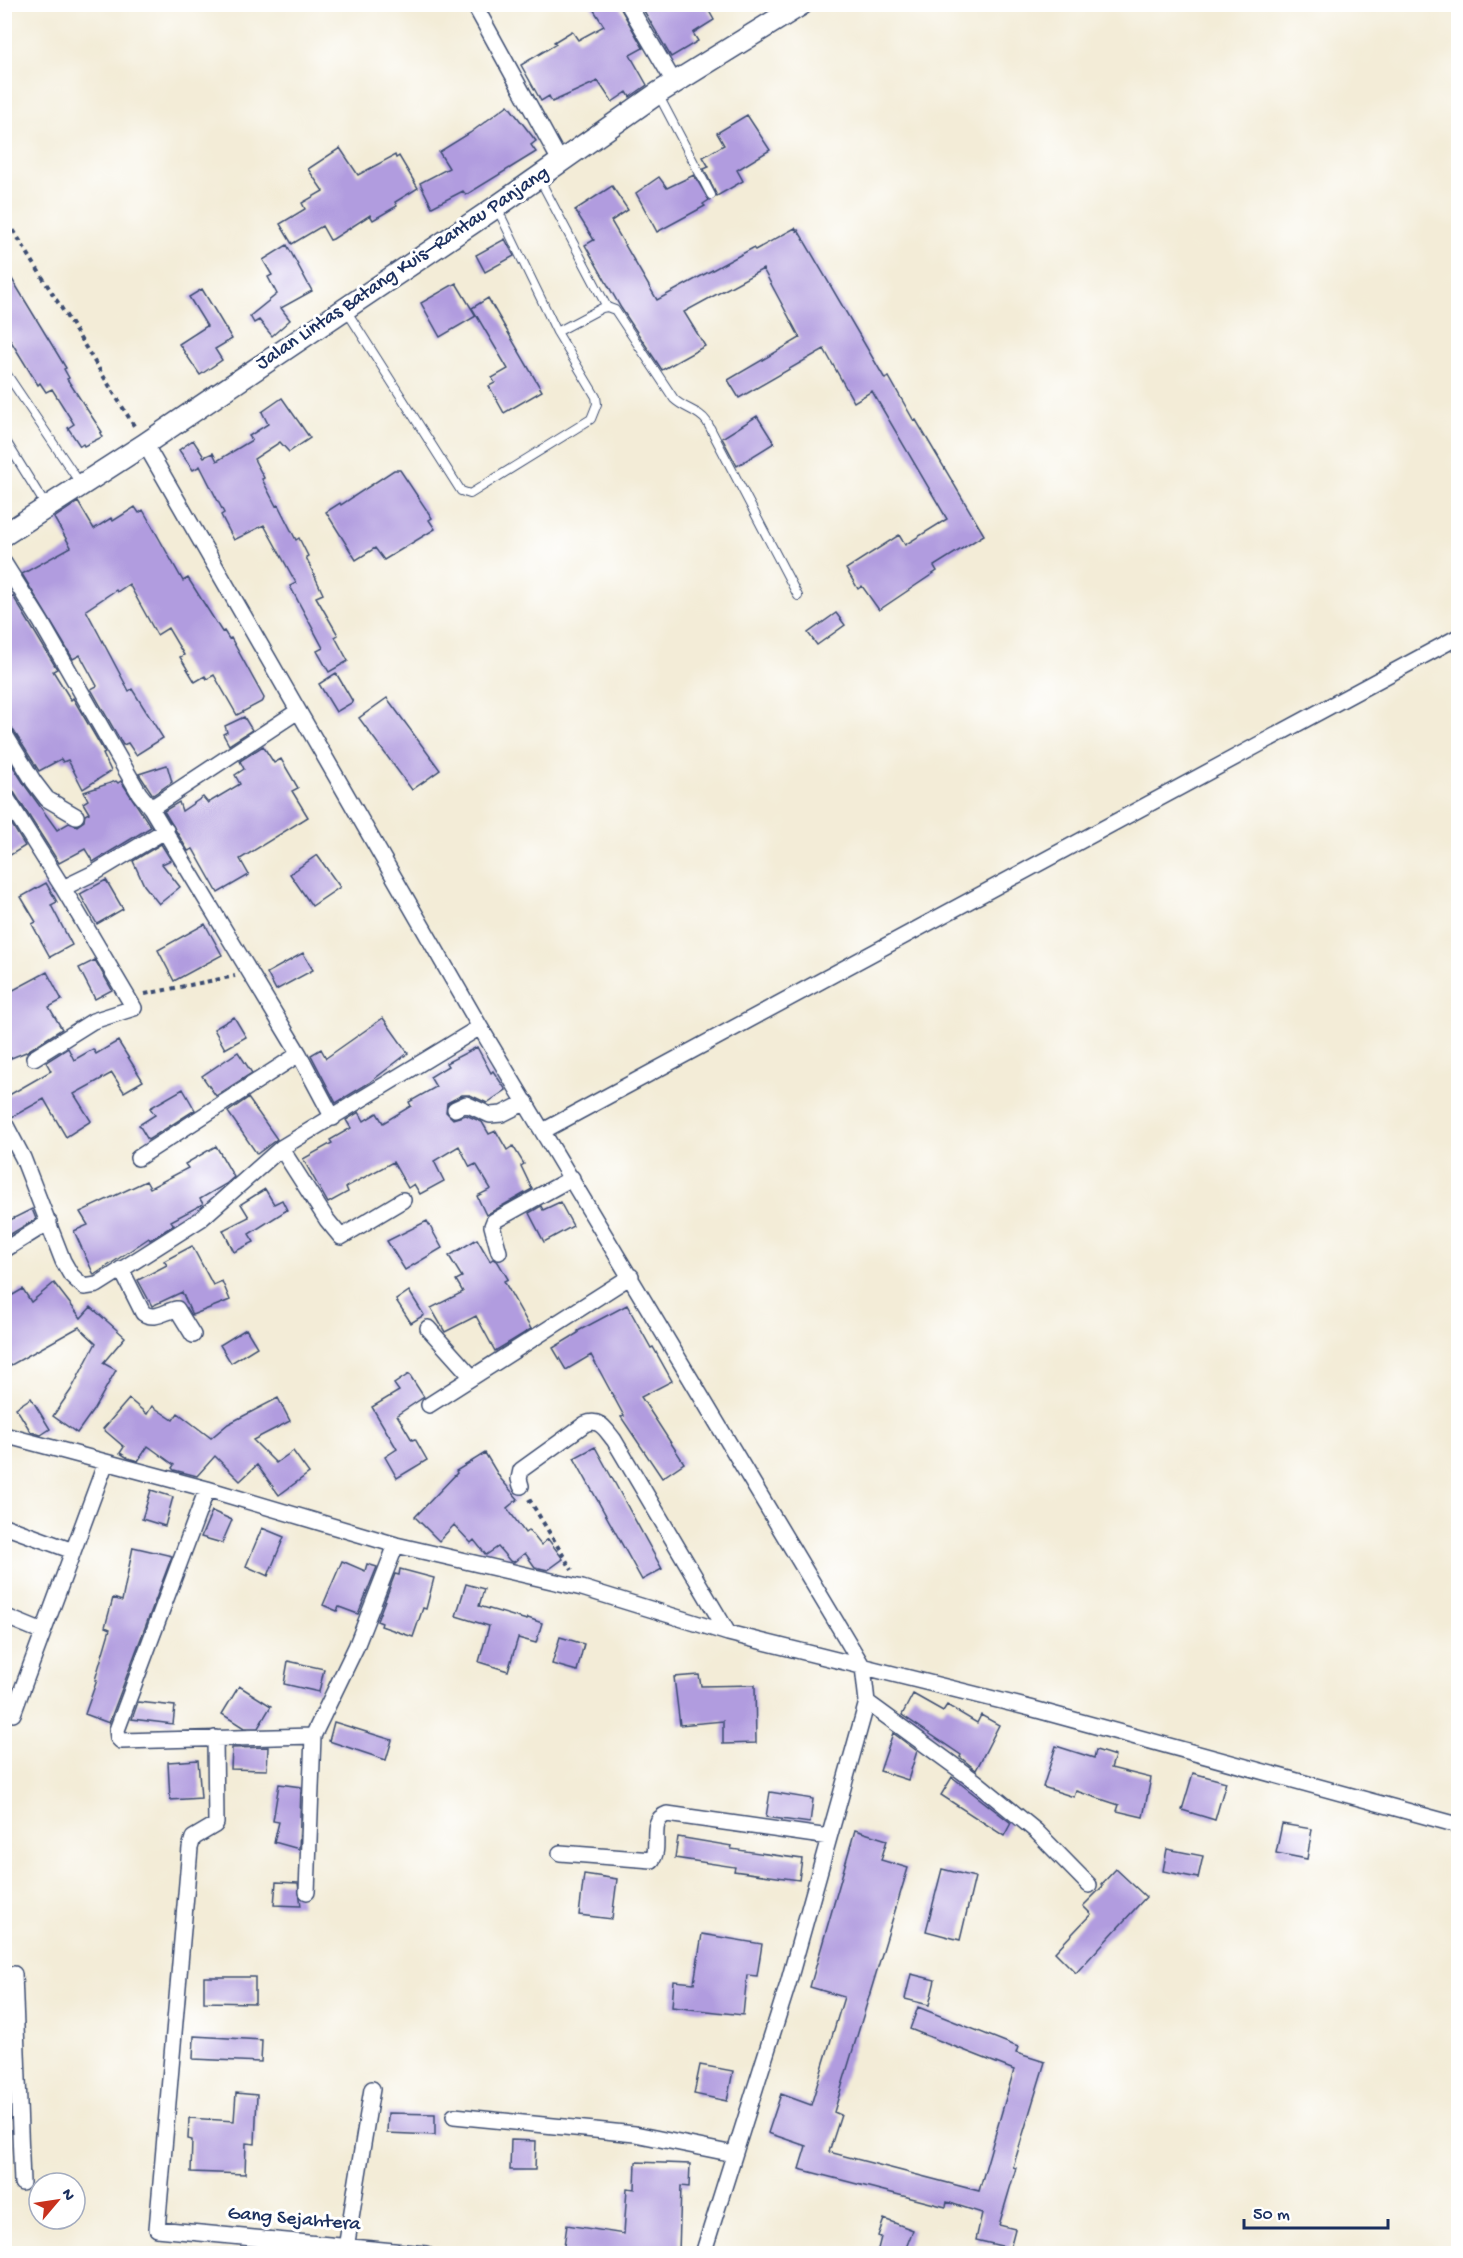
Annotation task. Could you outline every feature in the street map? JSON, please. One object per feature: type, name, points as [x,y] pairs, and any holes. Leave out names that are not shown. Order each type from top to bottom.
[{"type":"main road","name":"Jalan Lintas Batang Kuis–Rantau Panjang","points":[[4,535],[145,444],[345,309],[666,88],[802,4]]},
{"type":"street","points":[[474,4],[560,161]]},
{"type":"street","points":[[628,4],[666,88]]},
{"type":"street","points":[[145,444],[480,1027],[863,1667],[867,1702],[788,1984],[703,2253]]},
{"type":"street","points":[[4,563],[41,622],[139,793],[166,831],[299,1054],[333,1118]]},
{"type":"street","points":[[543,1131],[1458,637]]},
{"type":"street","points":[[151,808],[298,711]]},
{"type":"street","points":[[4,733],[47,799],[76,816]]},
{"type":"street","points":[[4,794],[134,1008],[93,1020],[34,1058]]},
{"type":"street","points":[[63,888],[96,872],[166,831]]},
{"type":"street","points":[[4,1122],[23,1158],[63,1261],[71,1275],[84,1287],[97,1285],[201,1219],[280,1148],[480,1027]]},
{"type":"street","points":[[138,1158],[299,1054]]},
{"type":"street","points":[[455,1109],[466,1104],[490,1115],[502,1114],[526,1102]]},
{"type":"street","points":[[280,1148],[327,1220],[341,1237],[403,1200]]},
{"type":"street","points":[[499,1252],[492,1226],[494,1221],[572,1178]]},
{"type":"street","points":[[4,1250],[49,1222]]},
{"type":"street","points":[[121,1269],[140,1308],[146,1315],[159,1316],[177,1309],[193,1335]]},
{"type":"street","points":[[429,1405],[471,1376],[631,1276]]},
{"type":"street","points":[[428,1328],[471,1376]]},
{"type":"street","points":[[521,1486],[521,1470],[585,1424],[592,1421],[600,1424],[614,1440],[728,1633]]},
{"type":"street","points":[[4,1435],[207,1490],[396,1545],[582,1588],[728,1633],[1030,1708],[1458,1825]]},
{"type":"street","points":[[4,1711],[13,1714],[106,1462]]},
{"type":"street","points":[[207,1490],[117,1730],[117,1736],[121,1741],[313,1736]]},
{"type":"street","points":[[4,1526],[74,1551]]},
{"type":"street","points":[[308,1892],[313,1736],[356,1647],[396,1545]]},
{"type":"street","points":[[4,1616],[43,1632]]},
{"type":"street","points":[[867,1702],[975,1781],[1036,1831],[1089,1885]]},
{"type":"street","name":"Gang Sejahtera","points":[[215,1738],[216,1823],[193,1838],[190,1848],[157,2229],[345,2250],[426,2253]]},
{"type":"street","points":[[560,1853],[652,1860],[656,1855],[657,1822],[667,1814],[829,1837]]},
{"type":"street","points":[[14,1974],[11,2080],[22,2183]]},
{"type":"street","points":[[345,2250],[372,2088]]},
{"type":"street","points":[[454,2116],[635,2134],[734,2154]]},
{"type":"lane","points":[[666,88],[711,195]]},
{"type":"lane","points":[[538,177],[607,307],[615,310],[674,399],[680,405],[703,416],[707,422],[798,596]]},
{"type":"lane","points":[[345,309],[448,472],[465,494],[470,494],[591,419],[597,404],[596,397],[557,332],[496,207]]},
{"type":"lane","points":[[557,332],[607,307]]},
{"type":"lane","points":[[4,370],[81,484]]},
{"type":"lane","points":[[4,438],[47,507]]},
{"type":"path","points":[[4,214],[145,444]]},
{"type":"path","points":[[128,998],[250,973]]},
{"type":"path","points":[[521,1486],[577,1578]]},
{"type":"building","points":[[590,4],[618,4],[643,48],[630,55],[647,85],[630,97],[627,92],[612,102],[598,81],[552,102],[549,96],[541,101],[521,65],[556,44],[554,42],[572,31],[578,40],[604,26]]},
{"type":"building","points":[[640,4],[705,4],[714,20],[693,33],[698,41],[671,57]]},
{"type":"building","points":[[508,105],[536,141],[531,145],[536,152],[466,195],[463,191],[432,207],[420,183],[449,168],[439,152]]},
{"type":"building","points":[[747,115],[770,150],[737,170],[743,181],[717,196],[704,169],[709,167],[703,157],[724,145],[717,133]]},
{"type":"building","points":[[340,148],[358,175],[395,155],[396,158],[399,156],[418,188],[395,202],[397,206],[373,220],[370,215],[333,239],[330,240],[322,226],[292,244],[280,224],[305,209],[302,203],[323,191],[308,169]]},
{"type":"building","points":[[694,175],[709,200],[703,204],[705,206],[657,232],[636,193],[659,177],[667,188]]},
{"type":"building","points":[[612,186],[628,210],[611,221],[657,300],[753,248],[755,250],[795,228],[798,230],[885,379],[889,377],[984,535],[934,566],[937,571],[879,610],[862,586],[858,589],[846,569],[899,535],[905,545],[947,519],[872,391],[854,402],[824,349],[739,398],[728,380],[800,338],[763,269],[684,312],[705,346],[662,370],[621,308],[585,245],[594,240],[575,210]]},
{"type":"building","points":[[505,239],[514,256],[485,272],[476,255]]},
{"type":"building","points":[[287,245],[312,291],[281,308],[290,320],[272,336],[259,320],[254,323],[250,316],[277,294],[268,277],[272,275],[263,260]]},
{"type":"building","points":[[4,266],[66,368],[64,369],[69,378],[67,379],[102,432],[100,433],[102,437],[80,446],[68,428],[74,424],[52,389],[46,392],[40,383],[38,385],[4,330]]},
{"type":"building","points":[[456,283],[476,316],[440,337],[421,303]]},
{"type":"building","points":[[202,289],[232,339],[215,349],[222,360],[200,375],[179,344],[207,326],[189,297]]},
{"type":"building","points":[[488,298],[542,391],[504,413],[489,386],[495,383],[492,378],[508,369],[472,308]]},
{"type":"building","points":[[282,398],[310,438],[289,452],[280,442],[254,459],[276,506],[278,505],[296,540],[299,538],[308,556],[306,557],[323,594],[316,597],[338,635],[335,637],[348,661],[329,672],[317,651],[323,648],[290,586],[296,583],[264,525],[234,540],[221,515],[224,513],[200,466],[193,470],[179,450],[193,440],[204,457],[213,453],[217,461],[252,440],[249,436],[268,424],[262,412]]},
{"type":"building","points":[[757,416],[774,443],[737,466],[722,438]]},
{"type":"building","points":[[394,470],[400,470],[432,518],[429,520],[435,529],[384,560],[375,548],[356,560],[326,512],[340,503],[341,505]]},
{"type":"building","points":[[78,502],[94,529],[111,518],[113,521],[135,507],[139,513],[143,510],[183,581],[188,578],[222,632],[224,631],[229,639],[231,638],[264,698],[263,701],[237,715],[214,675],[207,679],[205,676],[195,682],[180,657],[184,655],[168,628],[157,635],[129,584],[86,610],[129,691],[132,689],[163,738],[136,755],[128,743],[123,745],[91,689],[97,686],[80,655],[73,659],[22,574],[71,547],[54,518]]},
{"type":"building","points":[[13,596],[57,669],[53,671],[71,700],[73,698],[105,753],[103,754],[111,771],[83,789],[68,760],[63,762],[61,759],[39,771],[12,728],[4,723],[4,601]]},
{"type":"building","points":[[836,613],[845,625],[817,645],[808,633]]},
{"type":"building","points":[[336,673],[353,702],[336,712],[319,684]]},
{"type":"building","points":[[387,698],[440,770],[412,790],[359,718]]},
{"type":"building","points":[[244,717],[252,730],[229,745],[223,734],[227,732],[225,726]]},
{"type":"building","points":[[263,746],[274,763],[281,759],[298,788],[292,791],[308,817],[240,859],[249,875],[218,893],[193,849],[188,851],[164,811],[179,802],[182,811],[203,797],[208,803],[240,784],[235,775],[244,769],[240,761]]},
{"type":"building","points":[[4,752],[57,830],[69,823],[77,826],[84,821],[85,815],[89,813],[83,803],[88,800],[84,792],[116,781],[118,783],[121,781],[151,827],[93,862],[85,849],[59,863],[12,789],[4,784]]},
{"type":"building","points":[[167,765],[172,782],[153,795],[139,774]]},
{"type":"building","points":[[11,823],[25,846],[4,859],[4,827]]},
{"type":"building","points":[[161,844],[171,860],[162,864],[180,887],[159,904],[144,885],[133,861]]},
{"type":"building","points":[[317,855],[340,887],[312,906],[290,874]]},
{"type":"building","points":[[106,880],[123,909],[97,924],[80,894]]},
{"type":"building","points":[[46,883],[57,902],[51,905],[72,945],[50,957],[32,924],[36,922],[21,897]]},
{"type":"building","points":[[205,924],[222,955],[174,981],[158,950]]},
{"type":"building","points":[[303,953],[313,970],[276,990],[267,973]]},
{"type":"building","points":[[95,960],[112,990],[95,999],[79,968]]},
{"type":"building","points":[[47,972],[62,1000],[49,1007],[62,1029],[26,1052],[4,1061],[4,995]]},
{"type":"building","points":[[234,1017],[246,1037],[225,1049],[214,1029]]},
{"type":"building","points":[[383,1018],[408,1053],[369,1083],[336,1103],[311,1055],[321,1049],[326,1058]]},
{"type":"building","points":[[118,1041],[143,1081],[124,1092],[112,1073],[74,1094],[91,1121],[66,1137],[44,1099],[12,1117],[4,1104],[4,1098],[51,1071],[46,1062],[68,1048],[74,1060],[93,1049],[96,1054]]},
{"type":"building","points":[[477,1047],[491,1073],[493,1071],[506,1090],[487,1103],[470,1095],[462,1095],[447,1103],[446,1112],[453,1119],[466,1115],[482,1122],[489,1134],[496,1131],[507,1150],[513,1146],[524,1164],[521,1166],[532,1189],[486,1215],[477,1196],[491,1189],[476,1164],[470,1167],[459,1146],[434,1161],[444,1181],[420,1194],[414,1184],[408,1188],[393,1162],[346,1187],[348,1192],[328,1203],[303,1159],[332,1143],[330,1140],[351,1128],[346,1120],[359,1112],[364,1121],[377,1113],[383,1123],[411,1106],[409,1102],[436,1087],[430,1077],[448,1066],[446,1063]]},
{"type":"building","points":[[238,1052],[252,1073],[216,1096],[202,1076]]},
{"type":"building","points":[[183,1089],[195,1110],[148,1140],[139,1125],[155,1115],[150,1108]]},
{"type":"building","points":[[248,1098],[277,1139],[257,1154],[228,1112]]},
{"type":"building","points":[[216,1146],[234,1177],[200,1199],[203,1204],[171,1221],[174,1225],[150,1240],[149,1238],[94,1275],[74,1231],[88,1225],[80,1212],[146,1181],[150,1188],[188,1168],[185,1164]]},
{"type":"building","points":[[265,1189],[274,1204],[282,1200],[287,1210],[249,1234],[254,1242],[234,1252],[223,1230],[249,1217],[241,1204]]},
{"type":"building","points":[[560,1202],[573,1226],[544,1242],[529,1213],[541,1206],[543,1210]]},
{"type":"building","points":[[32,1209],[36,1219],[4,1238],[4,1223]]},
{"type":"building","points":[[427,1221],[442,1248],[405,1270],[387,1241]]},
{"type":"building","points":[[477,1239],[490,1261],[493,1259],[498,1262],[508,1279],[504,1281],[531,1329],[495,1351],[476,1316],[445,1332],[431,1308],[463,1292],[456,1280],[462,1277],[449,1256]]},
{"type":"building","points":[[192,1246],[213,1285],[222,1281],[230,1300],[192,1315],[182,1292],[152,1306],[138,1280],[167,1265],[164,1261]]},
{"type":"building","points":[[54,1283],[81,1318],[91,1307],[125,1337],[103,1363],[116,1370],[94,1409],[77,1433],[53,1416],[71,1390],[96,1343],[79,1327],[4,1369],[4,1300],[23,1289],[31,1302]]},
{"type":"building","points":[[409,1291],[424,1315],[411,1323],[396,1300]]},
{"type":"building","points":[[627,1305],[672,1381],[641,1397],[684,1463],[662,1478],[621,1417],[624,1416],[591,1355],[566,1370],[553,1348],[578,1331]]},
{"type":"building","points":[[246,1329],[257,1347],[231,1363],[220,1345]]},
{"type":"building","points":[[409,1374],[424,1397],[397,1415],[427,1460],[397,1478],[385,1457],[397,1449],[372,1407],[399,1391],[394,1384]]},
{"type":"building","points":[[31,1398],[50,1429],[41,1435],[31,1432],[16,1408]]},
{"type":"building","points":[[278,1398],[290,1421],[253,1440],[276,1463],[293,1451],[309,1473],[279,1495],[257,1465],[240,1481],[215,1456],[197,1476],[174,1470],[172,1468],[174,1465],[148,1446],[138,1461],[128,1458],[120,1453],[124,1447],[103,1429],[129,1399],[147,1414],[152,1406],[173,1420],[178,1413],[211,1438],[228,1424]]},
{"type":"building","points":[[595,1447],[662,1569],[642,1580],[574,1458]]},
{"type":"building","points":[[485,1453],[500,1478],[518,1499],[507,1508],[525,1533],[529,1530],[541,1545],[548,1539],[563,1559],[548,1570],[535,1567],[525,1553],[514,1562],[510,1561],[498,1547],[486,1555],[474,1540],[471,1543],[454,1525],[439,1541],[415,1517],[457,1473],[456,1471]]},
{"type":"building","points":[[151,1490],[173,1497],[165,1526],[142,1519]]},
{"type":"building","points":[[212,1511],[232,1520],[222,1543],[201,1537]]},
{"type":"building","points":[[262,1528],[284,1537],[268,1576],[246,1566]]},
{"type":"building","points":[[133,1547],[172,1556],[109,1723],[85,1714],[97,1680],[95,1680],[110,1629],[105,1627],[113,1598],[122,1601]]},
{"type":"building","points":[[342,1561],[365,1571],[367,1564],[377,1567],[358,1614],[339,1607],[337,1611],[323,1605]]},
{"type":"building","points":[[400,1569],[434,1578],[426,1609],[423,1608],[413,1637],[381,1626],[382,1623],[377,1621],[395,1574],[399,1575]]},
{"type":"building","points":[[466,1584],[484,1589],[479,1606],[542,1623],[536,1643],[518,1638],[508,1671],[479,1662],[489,1626],[456,1616]]},
{"type":"building","points":[[560,1637],[584,1644],[577,1671],[552,1664]]},
{"type":"building","points":[[288,1661],[324,1669],[319,1692],[284,1684]]},
{"type":"building","points":[[699,1675],[701,1686],[755,1685],[756,1743],[723,1744],[723,1721],[680,1725],[674,1677]]},
{"type":"building","points":[[239,1686],[271,1706],[258,1728],[244,1728],[222,1714]]},
{"type":"building","points":[[913,1694],[943,1711],[947,1705],[977,1723],[981,1715],[999,1725],[976,1770],[960,1757],[961,1755],[902,1715]]},
{"type":"building","points":[[138,1702],[175,1706],[173,1724],[132,1719]]},
{"type":"building","points":[[334,1722],[392,1740],[386,1760],[329,1741]]},
{"type":"building","points":[[893,1733],[917,1751],[908,1780],[880,1771]]},
{"type":"building","points":[[1056,1746],[1094,1758],[1096,1750],[1115,1756],[1111,1768],[1151,1778],[1143,1817],[1117,1811],[1119,1805],[1076,1791],[1074,1797],[1043,1787]]},
{"type":"building","points":[[268,1747],[267,1770],[231,1769],[232,1748]]},
{"type":"building","points":[[198,1760],[201,1798],[170,1800],[168,1762]]},
{"type":"building","points":[[1193,1773],[1226,1782],[1215,1820],[1182,1810]]},
{"type":"building","points":[[952,1777],[1011,1823],[1004,1836],[941,1795]]},
{"type":"building","points":[[279,1784],[301,1787],[299,1849],[274,1842],[279,1822],[273,1821]]},
{"type":"building","points":[[770,1792],[813,1799],[810,1823],[766,1817]]},
{"type":"building","points":[[1282,1824],[1312,1829],[1307,1859],[1276,1853]]},
{"type":"building","points":[[855,1830],[887,1840],[881,1860],[908,1868],[834,2112],[841,2115],[829,2152],[979,2191],[1014,2070],[910,2029],[918,2007],[1018,2047],[1016,2053],[1045,2062],[1013,2167],[1016,2168],[999,2225],[1015,2229],[1010,2248],[976,2240],[982,2213],[947,2202],[946,2207],[799,2169],[806,2146],[768,2133],[781,2094],[811,2105],[844,1997],[810,1987]]},
{"type":"building","points":[[678,1837],[732,1846],[731,1849],[802,1859],[799,1880],[734,1871],[735,1867],[675,1858]]},
{"type":"building","points":[[1167,1849],[1203,1856],[1198,1878],[1163,1871]]},
{"type":"building","points":[[942,1869],[975,1877],[960,1940],[926,1931]]},
{"type":"building","points":[[1116,1869],[1146,1897],[1076,1973],[1055,1952],[1091,1914],[1083,1906]]},
{"type":"building","points":[[584,1874],[617,1879],[612,1919],[579,1915]]},
{"type":"building","points":[[276,1882],[298,1883],[301,1906],[274,1905]]},
{"type":"building","points":[[702,1934],[762,1944],[757,1976],[747,1975],[743,2015],[672,2007],[674,1981],[694,1983]]},
{"type":"building","points":[[911,1974],[935,1980],[929,2005],[905,1999]]},
{"type":"building","points":[[204,1977],[255,1977],[255,2003],[204,2002]]},
{"type":"building","points":[[194,2036],[262,2040],[261,2062],[193,2059]]},
{"type":"building","points":[[700,2065],[733,2071],[727,2101],[694,2094]]},
{"type":"building","points":[[236,2093],[257,2095],[255,2144],[246,2143],[245,2174],[191,2172],[192,2140],[188,2139],[189,2118],[234,2121]]},
{"type":"building","points":[[388,2113],[435,2114],[435,2135],[387,2133]]},
{"type":"building","points":[[511,2140],[536,2141],[535,2170],[510,2170]]},
{"type":"building","points":[[636,2162],[690,2164],[689,2187],[681,2186],[679,2253],[563,2253],[567,2225],[624,2234],[627,2188],[635,2189]]},
{"type":"building","points":[[884,2219],[913,2230],[904,2253],[877,2253],[881,2237],[878,2236]]}]
